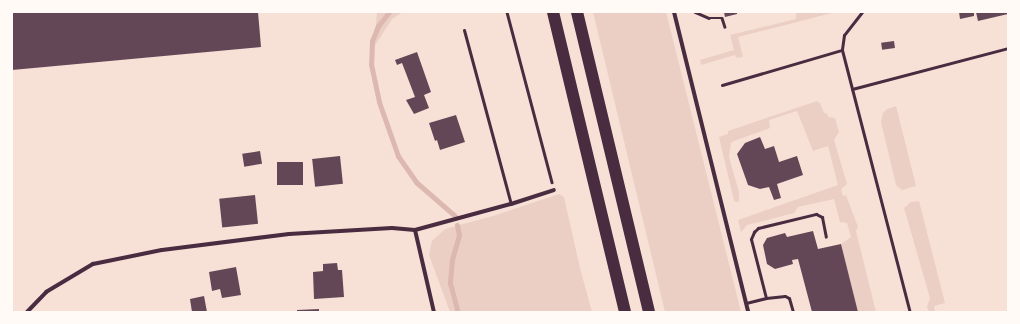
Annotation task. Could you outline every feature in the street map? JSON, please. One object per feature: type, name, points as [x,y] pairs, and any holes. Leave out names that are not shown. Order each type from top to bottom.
[{"type":"highway","points":[[553,12],[625,312]]},
{"type":"highway","points":[[577,12],[649,312]]},
{"type":"street","points":[[674,12],[748,312]]},
{"type":"street","points":[[27,312],[46,292],[93,264],[162,250],[289,234],[392,228],[415,230],[511,204],[554,190]]},
{"type":"street","points":[[415,230],[434,312]]},
{"type":"lane","points":[[862,12],[844,35],[842,50],[910,312]]},
{"type":"lane","points":[[464,30],[511,204]]},
{"type":"lane","points":[[852,89],[1008,48]]},
{"type":"lane","points":[[722,85],[842,50]]},
{"type":"lane","points":[[766,298],[750,239],[754,232],[758,228],[816,214],[822,217],[826,237]]},
{"type":"lane","points":[[746,303],[766,298],[785,296],[789,298],[792,312]]},
{"type":"path","points":[[507,12],[554,190]]},
{"type":"path","points":[[695,12],[709,18],[722,18],[725,27]]},
{"type":"shaded area","points":[[377,12],[403,12],[392,19],[374,47]]},
{"type":"shaded area","points":[[593,12],[666,12],[741,312],[665,312]]},
{"type":"shaded area","points":[[796,12],[836,12],[738,37],[743,57],[736,58],[735,55],[701,65],[700,60],[734,50],[730,35],[796,19]]},
{"type":"shaded area","points":[[817,101],[820,103],[824,113],[826,113],[829,117],[835,118],[839,132],[834,140],[847,184],[841,189],[843,196],[846,195],[858,227],[856,231],[876,312],[858,312],[841,244],[851,237],[847,223],[840,222],[834,199],[798,207],[794,213],[747,225],[741,232],[738,220],[838,185],[828,146],[813,151],[797,111],[769,120],[770,128],[731,143],[729,157],[739,192],[739,201],[734,201],[719,137],[728,134],[728,131]]},
{"type":"shaded area","points":[[896,106],[916,186],[902,190],[896,185],[881,122],[883,113],[887,109]]},
{"type":"shaded area","points":[[559,194],[564,197],[580,268],[592,312],[450,312],[429,255],[432,241],[445,229],[493,216]]},
{"type":"shaded area","points":[[919,201],[945,303],[934,306],[935,312],[929,312],[927,307],[930,298],[904,208],[911,202]]},
{"type":"building","points":[[12,12],[258,12],[261,47],[12,70]]},
{"type":"building","points":[[724,12],[737,12],[737,14],[725,17]]},
{"type":"building","points":[[959,12],[974,12],[974,16],[960,19]]},
{"type":"building","points":[[976,12],[1008,12],[1008,14],[978,21]]},
{"type":"building","points":[[894,41],[895,48],[882,50],[881,43]]},
{"type":"building","points":[[417,52],[431,92],[424,95],[429,108],[414,114],[406,100],[415,97],[402,63],[397,65],[395,60]]},
{"type":"building","points":[[456,115],[465,142],[440,150],[437,140],[435,141],[429,123]]},
{"type":"building","points":[[760,137],[765,149],[774,146],[779,162],[797,156],[803,175],[777,184],[781,198],[774,200],[769,187],[760,189],[748,185],[737,154],[745,143]]},
{"type":"building","points":[[260,151],[262,164],[244,167],[242,154]]},
{"type":"building","points":[[340,156],[343,184],[315,187],[312,159]]},
{"type":"building","points":[[277,162],[303,162],[303,185],[277,185]]},
{"type":"building","points":[[255,195],[258,224],[222,228],[219,199]]},
{"type":"building","points":[[813,231],[818,249],[841,244],[858,312],[812,312],[798,259],[792,260],[793,264],[775,269],[767,264],[763,245],[767,238],[785,233],[787,237]]},
{"type":"building","points":[[337,263],[338,270],[342,270],[344,297],[314,299],[313,272],[323,271],[323,264]]},
{"type":"building","points":[[236,267],[241,295],[222,298],[220,289],[212,291],[209,272]]},
{"type":"building","points":[[204,296],[207,312],[192,312],[190,299]]},
{"type":"building","points":[[319,309],[319,312],[297,312],[297,310]]},
{"type":"waterway","points":[[389,12],[378,26],[372,41],[371,64],[379,102],[398,156],[416,182],[455,216]]},
{"type":"waterway","points":[[457,225],[459,235],[452,259],[450,283],[458,312]]}]
